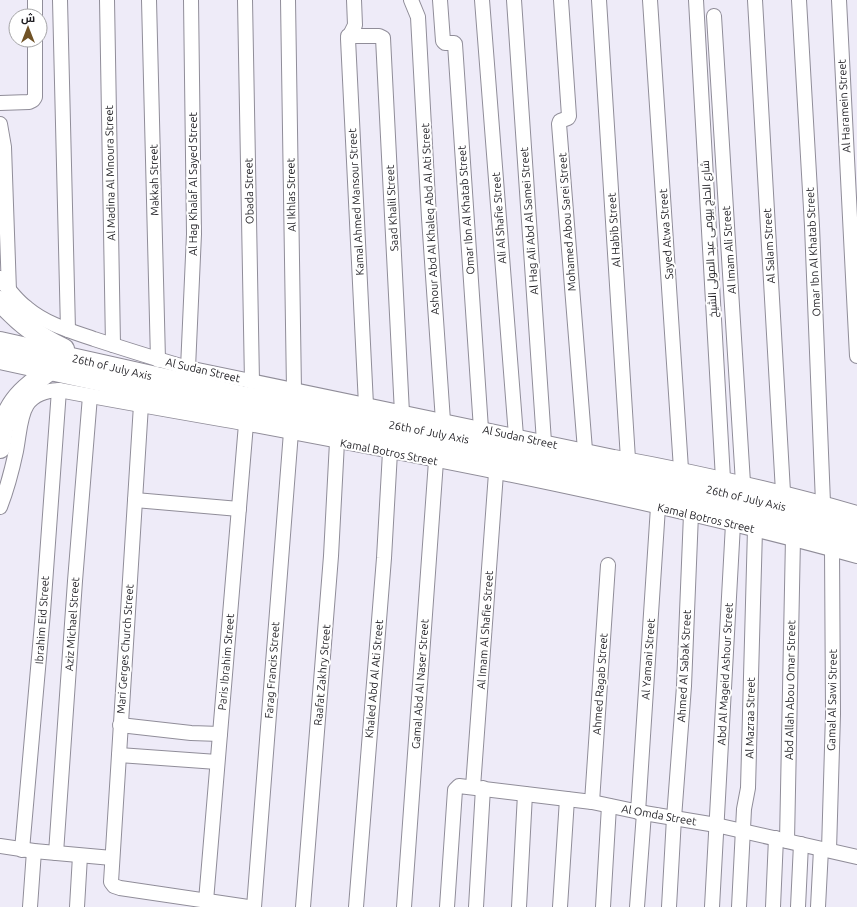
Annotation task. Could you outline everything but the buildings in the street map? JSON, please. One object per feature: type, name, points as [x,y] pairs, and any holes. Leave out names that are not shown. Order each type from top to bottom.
[{"type":"highway","points":[[5,296],[27,328],[45,340],[73,354],[78,360]]},
{"type":"highway","name":"26th of July Axis","points":[[0,342],[241,396],[550,456],[727,493],[857,526]]},
{"type":"highway","name":"26th of July Axis","points":[[0,359],[239,411],[724,506],[857,542]]},
{"type":"highway","points":[[0,448],[5,421],[9,409],[16,398],[25,388],[50,370]]},
{"type":"street","points":[[60,0],[68,330]]},
{"type":"street","name":"Al Madina Al Mnoura Street","points":[[107,0],[113,345]]},
{"type":"street","name":"Makkah Street","points":[[149,0],[158,360]]},
{"type":"street","name":"Al Hag Khalaf Al Sayed Street","points":[[188,368],[194,234],[191,0]]},
{"type":"street","name":"Obada Street","points":[[246,0],[252,382]]},
{"type":"street","name":"Al Ikhlas Street","points":[[288,0],[294,390]]},
{"type":"street","name":"Kamal Ahmed Mansour Street","points":[[354,0],[354,25],[348,36],[366,405]]},
{"type":"street","name":"Ashour Abd Al Khaleq Abd Al Ati Street","points":[[411,0],[418,17],[442,421]]},
{"type":"street","name":"Omar Ibn Al Khatab Street","points":[[440,0],[443,41],[445,43],[455,44],[481,429]]},
{"type":"street","name":"Ali Al Shafie Street","points":[[482,0],[516,436]]},
{"type":"street","name":"Al Hag Ali Abd Al Samei Street","points":[[514,0],[544,442]]},
{"type":"street","name":"Mohamed Abou Sarei Street","points":[[561,0],[569,116],[568,118],[560,121],[559,124],[585,450]]},
{"type":"street","name":"Al Habib Street","points":[[599,0],[628,459]]},
{"type":"street","name":"Sayed Atwa Street","points":[[650,0],[681,469]]},
{"type":"street","name":"شارع الحاج بيومى عبد المولى الشيخ","points":[[696,0],[723,479]]},
{"type":"street","name":"Al Salam Street","points":[[755,0],[783,492]]},
{"type":"street","name":"Omar Ibn Al Khatab Street","points":[[799,0],[812,226],[823,503]]},
{"type":"street","name":"Al Haramein Street","points":[[839,0],[857,356]]},
{"type":"street","name":"Al Imam Ali Street","points":[[714,16],[743,483]]},
{"type":"street","name":"Saad Khalil Street","points":[[348,36],[379,36],[383,38],[402,413]]},
{"type":"street","points":[[0,103],[29,102],[35,97],[35,48]]},
{"type":"street","points":[[0,124],[4,146],[5,296]]},
{"type":"street","name":"Al Sudan Street","points":[[0,278],[5,296],[27,308],[46,321],[68,330],[158,360],[252,382],[681,469],[783,492],[857,513]]},
{"type":"street","name":"Kamal Botros Street","points":[[0,507],[11,472],[23,410],[38,394],[48,390],[59,390],[290,432],[496,473],[691,514],[793,538],[857,556]]},
{"type":"street","name":"Ibrahim Eid Street","points":[[30,907],[28,851],[59,390]]},
{"type":"street","name":"Aziz Michael Street","points":[[56,853],[90,396]]},
{"type":"street","name":"Mari Gerges Church Street","points":[[141,405],[111,882],[114,886],[120,888],[182,902]]},
{"type":"street","name":"Paris Ibrahim Street","points":[[206,901],[246,424]]},
{"type":"street","name":"Farag Francis Street","points":[[254,907],[290,432]]},
{"type":"street","name":"Raafat Zakhry Street","points":[[303,907],[331,556],[337,442]]},
{"type":"street","name":"Khaled Abd Al Ati Street","points":[[356,907],[384,558],[390,452]]},
{"type":"street","name":"Gamal Abd Al Naser Street","points":[[404,907],[436,461]]},
{"type":"street","name":"Al Imam Al Shafie Street","points":[[447,907],[455,790],[472,787],[496,473]]},
{"type":"street","points":[[135,500],[239,509]]},
{"type":"street","name":"Al Yamani Street","points":[[638,907],[641,812],[658,507]]},
{"type":"street","name":"Ahmed Al Sabak Street","points":[[669,907],[683,694],[691,514]]},
{"type":"street","name":"Abd Al Mageid Ashour Street","points":[[712,907],[733,524]]},
{"type":"street","name":"Al Mazraa Street","points":[[739,907],[745,801],[748,788],[754,529]]},
{"type":"street","name":"Abd Allah Abou Omar Street","points":[[773,907],[781,840],[793,538]]},
{"type":"street","name":"Gamal Al Sawi Street","points":[[818,907],[825,849],[833,714],[832,549]]},
{"type":"street","name":"Ahmed Ragab Street","points":[[592,802],[608,565]]},
{"type":"street","points":[[120,725],[191,733],[220,734]]},
{"type":"street","points":[[119,755],[218,762]]},
{"type":"street","points":[[472,787],[476,907]]},
{"type":"street","name":"Al Omda Street","points":[[472,787],[592,802],[716,825],[857,857]]},
{"type":"street","points":[[519,907],[525,794]]},
{"type":"street","points":[[560,907],[567,799]]},
{"type":"street","points":[[603,907],[609,806]]},
{"type":"street","points":[[798,907],[801,844]]},
{"type":"street","points":[[0,846],[28,851],[112,858]]},
{"type":"street","points":[[77,907],[80,856]]},
{"type":"street","points":[[182,902],[206,901],[248,907]]}]
